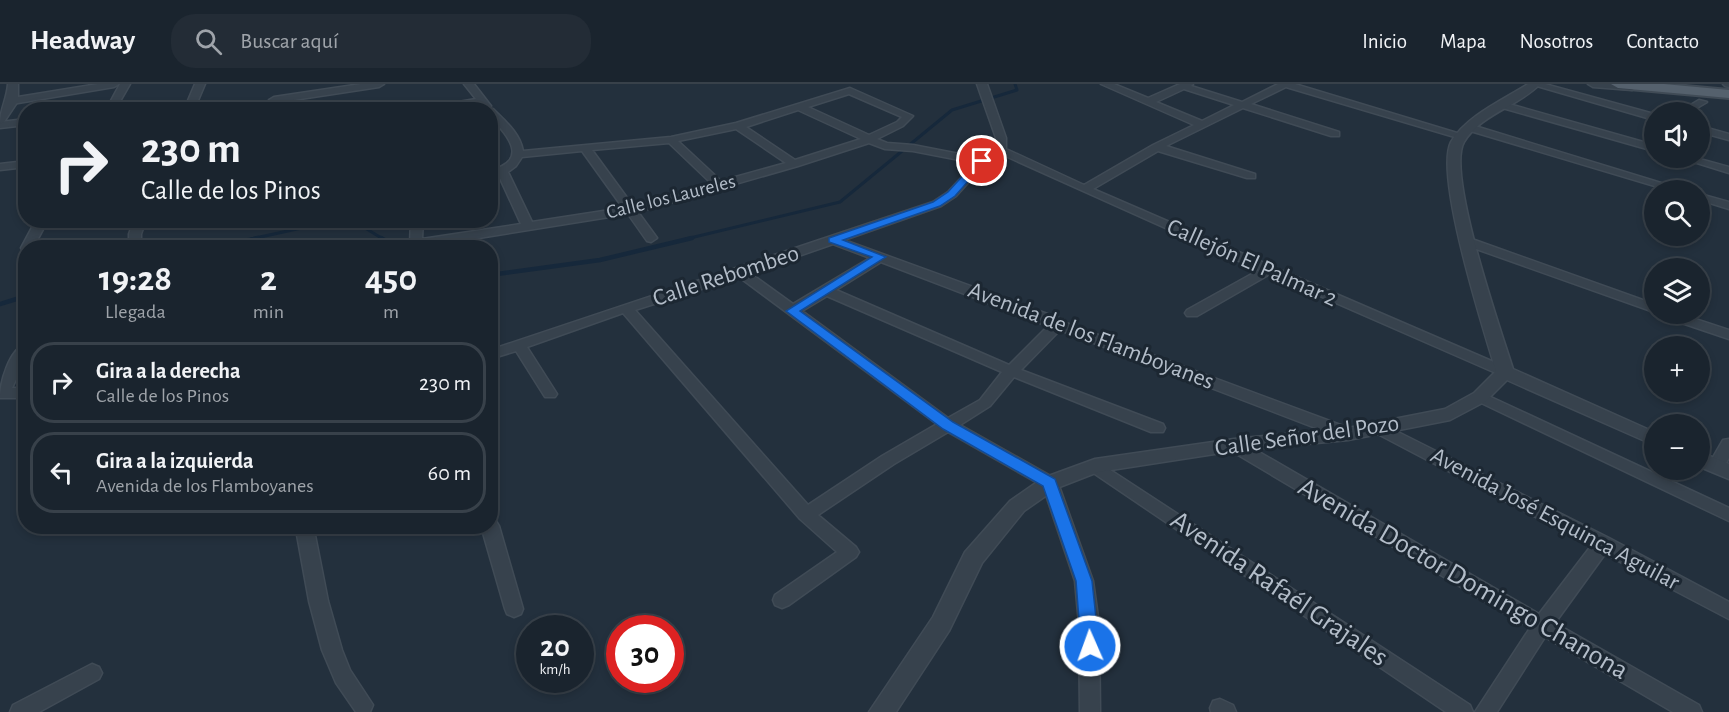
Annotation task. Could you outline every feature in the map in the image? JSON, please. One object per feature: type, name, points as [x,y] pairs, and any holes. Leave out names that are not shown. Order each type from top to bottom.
[{"type":"main road","points":[[1618,84],[1729,95]]},
{"type":"main road","points":[[1696,84],[1729,85]]},
{"type":"street","points":[[0,120],[12,101],[13,84]]},
{"type":"street","points":[[12,101],[114,84]]},
{"type":"street","points":[[115,102],[125,84]]},
{"type":"street","points":[[192,102],[200,84]]},
{"type":"street","points":[[274,101],[379,84]]},
{"type":"street","points":[[470,84],[481,101],[474,102]]},
{"type":"street","points":[[982,84],[1001,138],[1001,150]]},
{"type":"street","points":[[1106,84],[1203,126]]},
{"type":"street","points":[[1084,189],[1157,147],[1285,84],[1644,181]]},
{"type":"street","points":[[1644,114],[1535,84],[1502,105],[1467,132],[1456,144],[1452,160],[1453,180],[1505,372],[1644,435]]},
{"type":"street","points":[[1593,84],[1729,95]]},
{"type":"street","points":[[1147,102],[1185,85],[1335,134]]},
{"type":"street","name":"Calle los Laureles","points":[[444,240],[632,210],[794,164],[867,140],[900,124],[908,116],[850,91],[797,106]]},
{"type":"street","points":[[1502,105],[1644,145]]},
{"type":"street","points":[[529,228],[502,170],[519,154],[671,140],[738,126],[797,106],[867,140],[885,146],[913,148],[982,161]]},
{"type":"street","points":[[498,119],[519,145],[519,154]]},
{"type":"street","points":[[0,125],[18,123]]},
{"type":"street","points":[[738,126],[794,164]]},
{"type":"street","points":[[498,129],[506,128]]},
{"type":"street","points":[[1710,132],[1729,137]]},
{"type":"street","points":[[671,140],[720,186]]},
{"type":"street","points":[[1157,147],[1251,176]]},
{"type":"street","points":[[585,148],[651,238]]},
{"type":"street","name":"Calle Rebombeo","points":[[498,353],[575,333],[626,308],[741,272],[937,204],[952,194],[982,161],[1001,150]]},
{"type":"street","name":"Callejón El Palmar 2","points":[[1001,150],[1084,189],[1505,372]]},
{"type":"street","points":[[0,167],[18,165]]},
{"type":"street","points":[[1710,165],[1729,170]]},
{"type":"street","points":[[1710,200],[1729,206]]},
{"type":"street","name":"Avenida de los Flamboyanes","points":[[833,240],[1059,323],[1348,434]]},
{"type":"street","points":[[1469,242],[1644,304]]},
{"type":"street","points":[[792,311],[881,257]]},
{"type":"street","points":[[1192,313],[1268,270]]},
{"type":"street","points":[[741,272],[948,425],[1050,483],[1084,581],[1089,624],[1090,712]]},
{"type":"street","points":[[827,291],[1011,371],[1157,428]]},
{"type":"street","points":[[626,308],[806,515],[850,552],[782,600]]},
{"type":"street","points":[[806,515],[888,460],[985,402],[1011,371],[1059,323]]},
{"type":"street","points":[[1698,324],[1729,335]]},
{"type":"street","points":[[520,346],[550,394]]},
{"type":"street","points":[[18,359],[2,392],[18,393]]},
{"type":"street","name":"Calle Señor del Pozo","points":[[882,712],[941,624],[973,558],[1017,506],[1050,483],[1095,465],[1234,445],[1348,434],[1450,414],[1480,397],[1505,372]]},
{"type":"street","points":[[1480,397],[1729,515]]},
{"type":"street","name":"Avenida José Esquinca Aguilar","points":[[1380,428],[1729,611]]},
{"type":"street","points":[[1715,465],[1729,444]]},
{"type":"street","name":"Avenida Doctor Domingo Chanona","points":[[1234,445],[1287,478],[1692,712]]},
{"type":"street","name":"Avenida Rafaél Grajales","points":[[1095,465],[1463,712]]},
{"type":"street","points":[[306,534],[319,607],[339,668],[363,705]]},
{"type":"street","points":[[492,534],[514,609]]},
{"type":"street","points":[[1485,712],[1543,624],[1603,543]]},
{"type":"street","points":[[21,712],[92,673]]},
{"type":"waterway","points":[[686,239],[840,202],[952,110],[1017,90],[1015,84]]},
{"type":"waterway","points":[[251,239],[301,228]]},
{"type":"waterway","points":[[365,228],[383,239]]},
{"type":"waterway","points":[[249,240],[258,238]]},
{"type":"waterway","points":[[498,274],[600,260],[692,238]]},
{"type":"waterway","points":[[0,304],[18,298]]},
{"type":"route","points":[[982,161],[952,194],[937,204],[908,216],[833,240],[881,257],[792,311],[948,425],[1050,483],[1084,581],[1090,646]]}]
